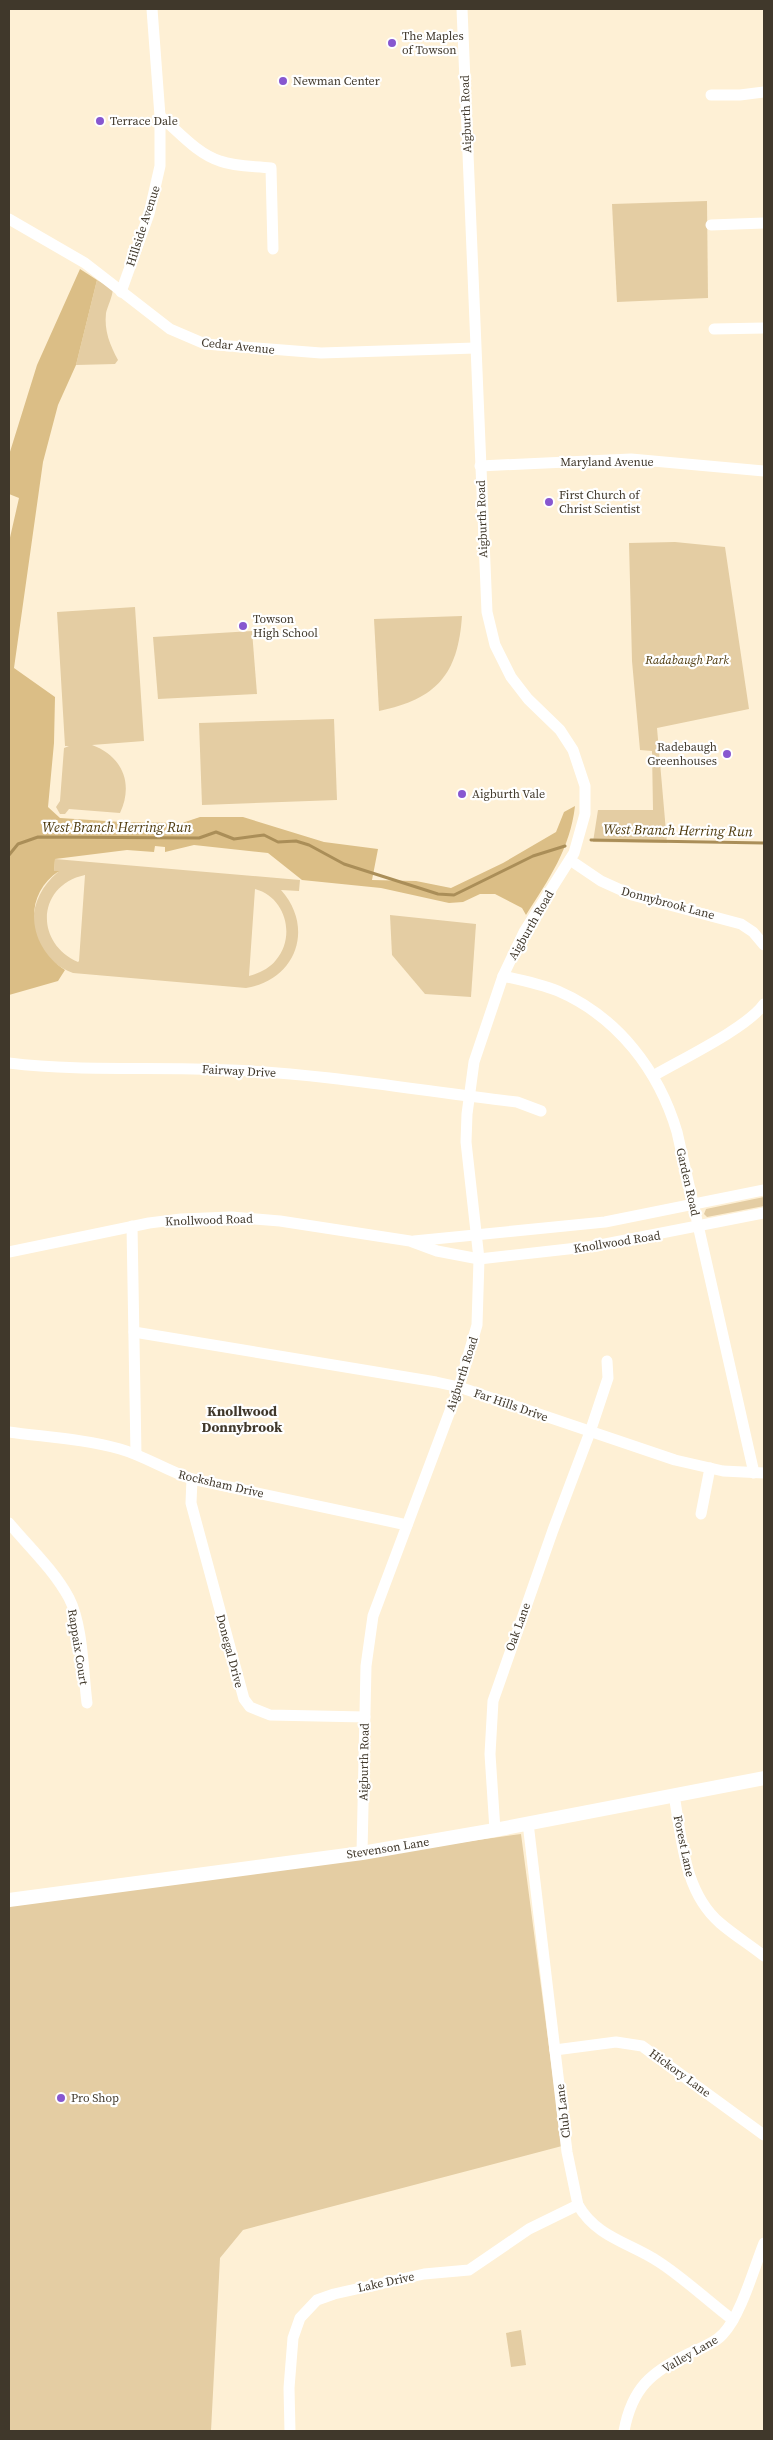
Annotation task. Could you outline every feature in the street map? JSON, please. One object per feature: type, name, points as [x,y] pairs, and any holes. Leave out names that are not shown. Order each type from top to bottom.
[{"type":"street","name":"Hillside Avenue","points":[[121,292],[156,189],[160,150],[160,116],[152,9]]},
{"type":"street","name":"Aigburth Road","points":[[362,1853],[366,1666],[374,1616],[406,1525],[459,1387],[477,1325],[480,1297],[479,1259],[466,1142],[469,1096],[479,1044],[503,976],[524,932],[570,860],[577,846],[585,814],[584,781],[570,743],[516,684],[495,646],[487,612],[484,587],[462,9]]},
{"type":"street","points":[[711,95],[740,95],[764,92]]},
{"type":"street","points":[[160,116],[193,146],[219,161],[234,165],[271,168],[273,249]]},
{"type":"street","name":"Cedar Avenue","points":[[9,219],[60,247],[170,329],[205,344],[321,353],[475,348]]},
{"type":"street","points":[[711,225],[764,223]]},
{"type":"street","points":[[714,329],[764,328]]},
{"type":"street","name":"Maryland Avenue","points":[[480,466],[631,459],[764,471]]},
{"type":"street","name":"Donnybrook Lane","points":[[570,860],[601,881],[632,895],[741,924],[753,932],[764,945]]},
{"type":"street","name":"Garden Road","points":[[503,976],[551,988],[588,1007],[622,1036],[653,1076],[672,1117],[759,1473]]},
{"type":"street","points":[[653,1076],[740,1026],[754,1016],[764,1004]]},
{"type":"street","name":"Fairway Drive","points":[[9,1063],[50,1067],[222,1069],[270,1072],[517,1102],[542,1111]]},
{"type":"street","name":"Knollwood Road","points":[[410,1241],[477,1236],[605,1222],[764,1190]]},
{"type":"street","name":"Knollwood Road","points":[[9,1252],[132,1226],[181,1219],[257,1218],[410,1241],[437,1250],[479,1259],[594,1246],[764,1213]]},
{"type":"street","points":[[132,1226],[136,1454]]},
{"type":"street","name":"Far Hills Drive","points":[[134,1332],[414,1377],[459,1387],[675,1460],[710,1468],[759,1473]]},
{"type":"street","name":"Oak Lane","points":[[496,1830],[490,1754],[493,1701],[540,1565],[590,1432],[608,1378],[607,1360]]},
{"type":"street","name":"Rocksham Drive","points":[[9,1432],[118,1448],[136,1454],[170,1472],[192,1479],[406,1525]]},
{"type":"street","points":[[701,1514],[710,1468]]},
{"type":"street","name":"Donegal Drive","points":[[192,1479],[191,1503],[244,1699],[250,1707],[270,1715],[365,1718]]},
{"type":"street","name":"Rappaix Court","points":[[9,1523],[42,1561],[70,1599],[76,1622],[86,1703]]},
{"type":"street","name":"Stevenson Lane","points":[[9,1900],[362,1853],[496,1830],[764,1778]]},
{"type":"street","name":"Forest Lane","points":[[674,1795],[690,1877],[701,1901],[720,1924],[764,1956]]},
{"type":"street","name":"Club Lane","points":[[528,1823],[567,2152],[578,2204],[583,2212],[605,2233],[661,2263],[733,2320]]},
{"type":"street","name":"Hickory Lane","points":[[555,2050],[616,2042],[642,2046],[764,2135]]},
{"type":"street","name":"Lake Drive","points":[[290,2431],[288,2388],[293,2338],[300,2318],[317,2300],[334,2294],[398,2279],[437,2272],[469,2270],[529,2229],[578,2204]]},
{"type":"street","name":"Valley Lane","points":[[624,2431],[628,2411],[636,2393],[671,2363],[722,2335],[733,2320],[764,2243]]},
{"type":"green space","points":[[707,201],[708,298],[617,302],[612,204]]},
{"type":"green space","points":[[97,280],[113,289],[106,313],[106,326],[110,343],[118,360],[115,364],[76,365]]},
{"type":"green space","name":"Radabaugh Park","points":[[675,542],[725,547],[749,709],[657,728],[667,843],[593,842],[598,810],[653,810],[652,751],[640,750],[632,661],[629,543]]},
{"type":"green space","points":[[135,607],[144,741],[92,745],[111,756],[118,763],[125,781],[124,802],[120,813],[69,809],[65,814],[60,814],[56,807],[60,801],[64,748],[69,746],[65,746],[57,612]]},
{"type":"green space","points":[[462,616],[456,654],[441,681],[430,691],[416,699],[379,711],[374,619]]},
{"type":"green space","points":[[252,631],[257,694],[158,699],[153,637]]},
{"type":"green space","points":[[334,719],[337,800],[202,805],[199,723]]},
{"type":"green space","points":[[55,859],[300,880],[299,891],[281,890],[291,905],[297,920],[298,936],[295,950],[288,963],[277,975],[263,983],[246,988],[73,973],[57,965],[46,954],[38,941],[34,927],[34,913],[38,898],[46,885],[58,872],[54,871]],"holes":[[[85,875],[79,961],[78,962],[64,953],[54,942],[48,929],[47,915],[50,902],[57,890],[69,881]],[[255,889],[266,893],[281,909],[285,919],[286,940],[282,951],[270,966],[249,976]]]},
{"type":"green space","points":[[390,915],[476,924],[471,997],[425,994],[392,955]]},
{"type":"green space","points":[[764,1197],[764,1206],[707,1217],[704,1214],[706,1209]]},
{"type":"green space","points":[[521,1834],[562,2146],[243,2230],[220,2258],[211,2431],[9,2431],[9,1906]]},
{"type":"green space","points":[[521,2330],[526,2365],[511,2367],[506,2333]]},
{"type":"shaded area","points":[[80,269],[97,280],[76,365],[58,405],[43,462],[14,668],[55,697],[54,743],[48,807],[60,818],[121,822],[182,823],[200,817],[243,817],[324,842],[378,849],[372,880],[416,881],[451,888],[503,863],[556,832],[564,812],[575,806],[563,850],[550,876],[526,915],[522,908],[495,894],[480,894],[463,902],[449,903],[381,888],[302,880],[268,853],[194,845],[165,852],[165,847],[155,846],[154,852],[127,850],[55,859],[54,871],[59,871],[47,882],[39,894],[34,922],[37,936],[44,949],[65,970],[58,981],[9,995],[9,542],[19,498],[9,494],[9,455],[37,365]]},
{"type":"waterway","name":"West Branch Herring Run","points":[[9,855],[18,844],[38,837],[199,838],[216,832],[234,839],[264,835],[278,842],[296,841],[309,845],[344,864],[438,894],[454,895],[533,856],[565,846]]},
{"type":"waterway","name":"West Branch Herring Run","points":[[591,840],[764,843]]},
{"type":"place","name":"The Maples of Towson","points":[[392,43]]},
{"type":"place","name":"Newman Center","points":[[283,81]]},
{"type":"place","name":"Terrace Dale","points":[[100,121]]},
{"type":"place","name":"First Church of Christ Scientist","points":[[549,502]]},
{"type":"place","name":"Towson High School","points":[[243,626]]},
{"type":"place","name":"Radebaugh Greenhouses","points":[[727,754]]},
{"type":"place","name":"Aigburth Vale","points":[[462,794]]},
{"type":"place","name":"Pro Shop","points":[[61,2098]]},
{"type":"district","name":"Knollwood Donnybrook","points":[[242,1419]]}]
